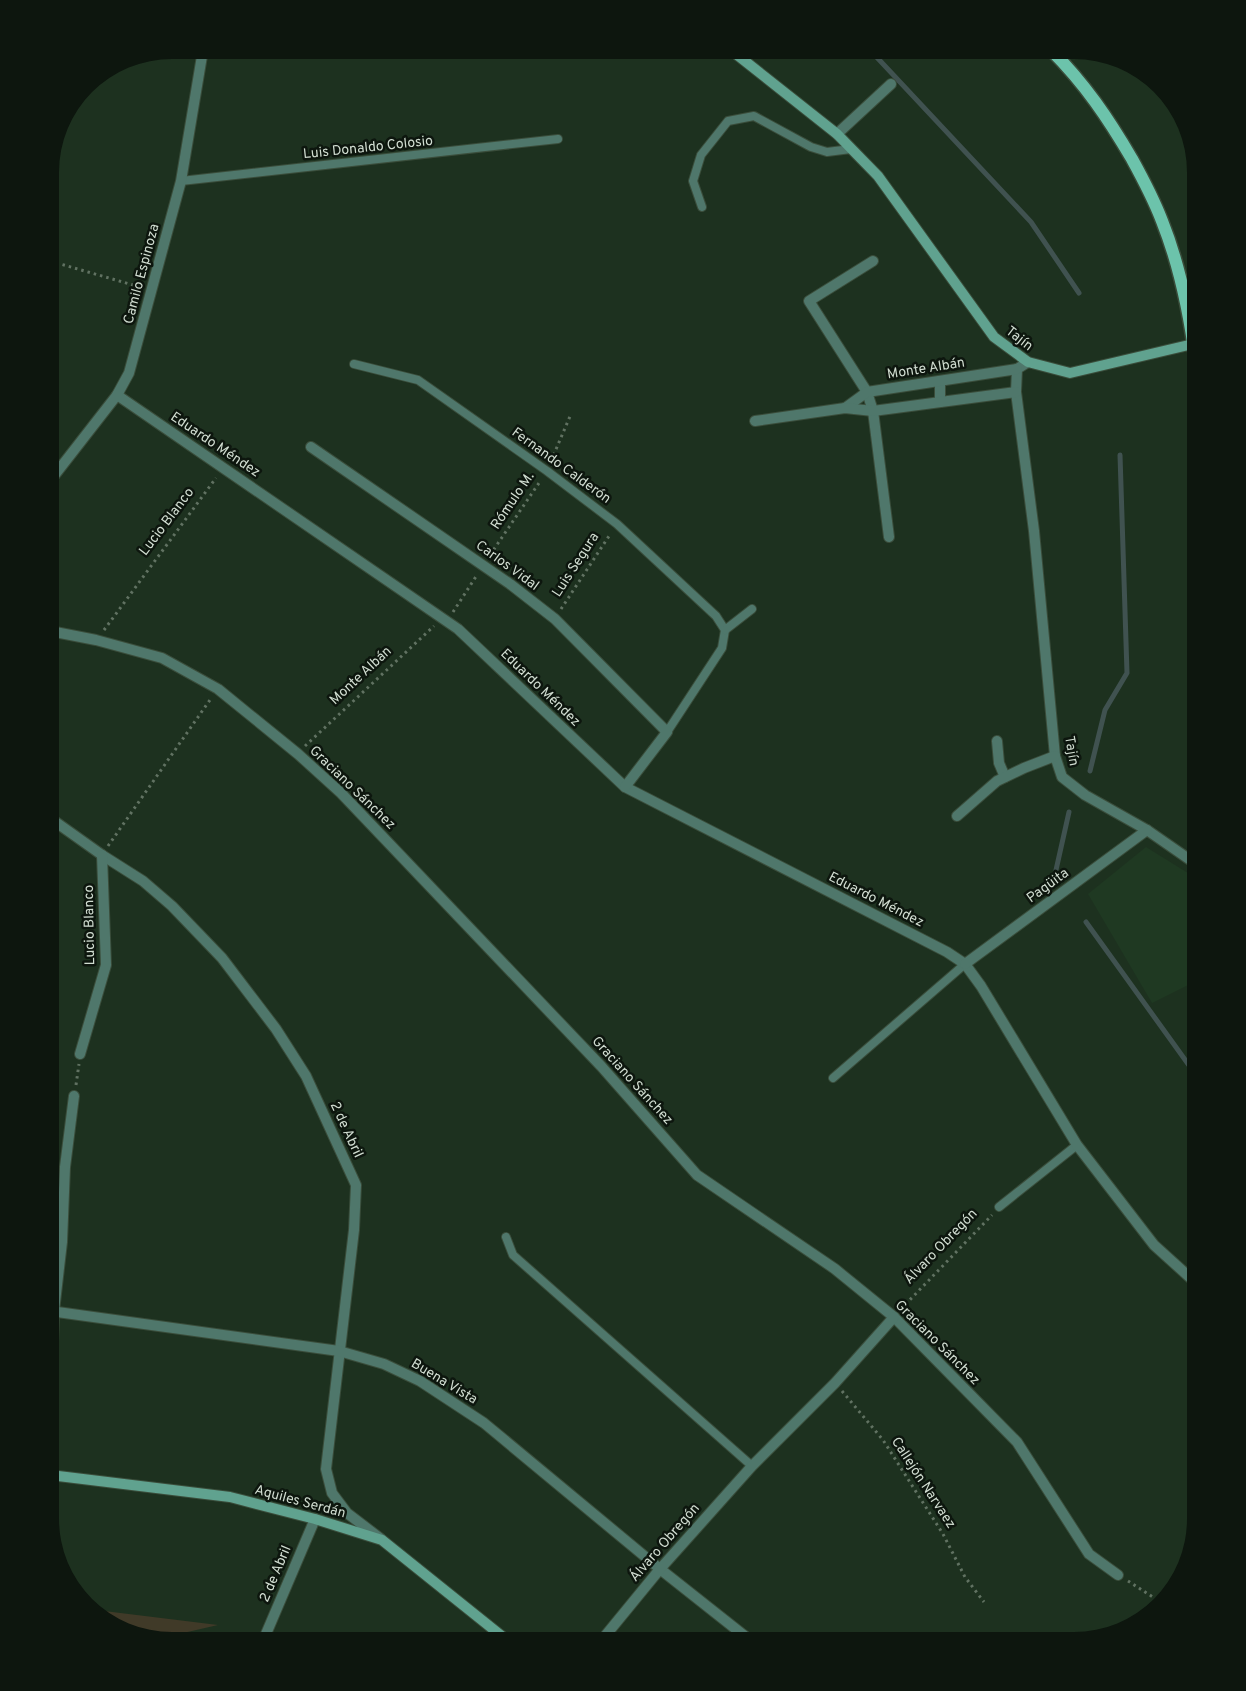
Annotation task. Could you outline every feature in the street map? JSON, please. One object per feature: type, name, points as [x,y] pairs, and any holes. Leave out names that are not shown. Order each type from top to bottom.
[{"type":"main road","name":"Tajín","points":[[742,59],[837,134],[878,176],[994,337],[1028,362]]},
{"type":"main road","points":[[1060,59],[1076,76],[1109,120],[1140,174],[1162,220],[1177,265],[1187,309]]},
{"type":"main road","points":[[1028,362],[1070,373],[1187,346]]},
{"type":"main road","name":"Aquiles Serdán","points":[[59,1476],[230,1497],[315,1519],[382,1540],[497,1632]]},
{"type":"street","name":"Camilo Espinoza","points":[[59,470],[117,396],[129,373],[181,181],[201,59]]},
{"type":"street","points":[[837,134],[891,84]]},
{"type":"street","points":[[874,261],[809,301],[867,392],[873,411],[889,537]]},
{"type":"street","name":"Tajín","points":[[1028,362],[1017,369],[1016,392],[1034,530],[1055,756],[1062,777],[1084,795],[1147,830]]},
{"type":"street","name":"Monte Albán","points":[[845,408],[867,392],[1017,369]]},
{"type":"street","points":[[940,381],[940,402]]},
{"type":"street","name":"Monte Albán","points":[[755,422],[845,408],[873,411],[1016,392]]},
{"type":"street","name":"Eduardo Méndez","points":[[117,396],[224,467],[458,629],[625,787],[938,948],[965,964],[981,986],[1077,1145],[1154,1245],[1187,1275]]},
{"type":"street","name":"Carlos Vidal","points":[[310,447],[510,584],[554,619],[667,732]]},
{"type":"street","name":"Graciano Sánchez","points":[[59,632],[162,658],[218,688],[298,754],[341,793],[601,1066],[697,1175],[835,1269],[894,1317],[1017,1442],[1089,1554],[1118,1575]]},
{"type":"street","points":[[625,787],[667,732]]},
{"type":"street","points":[[997,741],[999,763],[1005,778]]},
{"type":"street","points":[[957,816],[997,781],[1055,756]]},
{"type":"street","name":"2 de Abril","points":[[59,824],[143,881],[172,906],[222,958],[276,1028],[310,1084],[356,1185],[354,1230],[326,1469],[332,1493],[347,1513],[382,1540]]},
{"type":"street","points":[[1147,830],[1187,858]]},
{"type":"street","name":"Pagüita","points":[[965,964],[1147,830]]},
{"type":"street","name":"Lucio Blanco","points":[[80,1054],[106,965],[102,855]]},
{"type":"street","points":[[59,1263],[62,1242],[65,1167],[74,1096]]},
{"type":"street","name":"Buena Vista","points":[[59,1312],[339,1351],[384,1364],[420,1381],[484,1423],[660,1569],[740,1632]]},
{"type":"street","name":"Álvaro Obregón","points":[[608,1632],[660,1569],[752,1466],[835,1383],[894,1317]]},
{"type":"street","name":"2 de Abril","points":[[267,1632],[315,1519]]},
{"type":"lane","points":[[702,207],[693,182],[701,155],[728,121],[754,116],[811,146],[827,152],[852,149]]},
{"type":"lane","name":"Luis Donaldo Colosio","points":[[181,181],[558,139]]},
{"type":"lane","name":"Fernando Calderón","points":[[354,364],[418,380],[546,471],[617,524],[716,616],[725,630]]},
{"type":"lane","points":[[667,732],[722,648],[725,630],[752,609]]},
{"type":"lane","points":[[833,1078],[965,964]]},
{"type":"lane","points":[[999,1207],[1077,1145]]},
{"type":"lane","points":[[506,1237],[513,1255],[752,1466]]},
{"type":"path","points":[[59,264],[152,291]]},
{"type":"path","name":"Rómulo M.","points":[[445,619],[546,471],[571,414]]},
{"type":"path","name":"Lucio Blanco","points":[[96,640],[224,467]]},
{"type":"path","name":"Luis Segura","points":[[554,619],[617,524]]},
{"type":"path","name":"Monte Albán","points":[[298,754],[445,619]]},
{"type":"path","points":[[102,855],[218,688]]},
{"type":"path","points":[[74,1096],[80,1054]]},
{"type":"path","name":"Álvaro Obregón","points":[[894,1317],[999,1207]]},
{"type":"path","name":"Callejón Narvaez","points":[[835,1383],[883,1440],[943,1534],[965,1576],[984,1602]]},
{"type":"path","points":[[1118,1575],[1155,1598]]},
{"type":"shaded area","points":[[1146,847],[1187,872],[1187,986],[1152,1003],[1088,894]]},
{"type":"shaded area","points":[[107,1611],[218,1625],[188,1632],[164,1632],[135,1626],[122,1621]]},
{"type":"waterway","points":[[878,59],[1031,222],[1079,293]]},
{"type":"waterway","points":[[1090,771],[1105,710],[1127,673],[1120,455]]},
{"type":"waterway","points":[[1056,870],[1069,812]]},
{"type":"waterway","points":[[1086,922],[1187,1062]]}]
